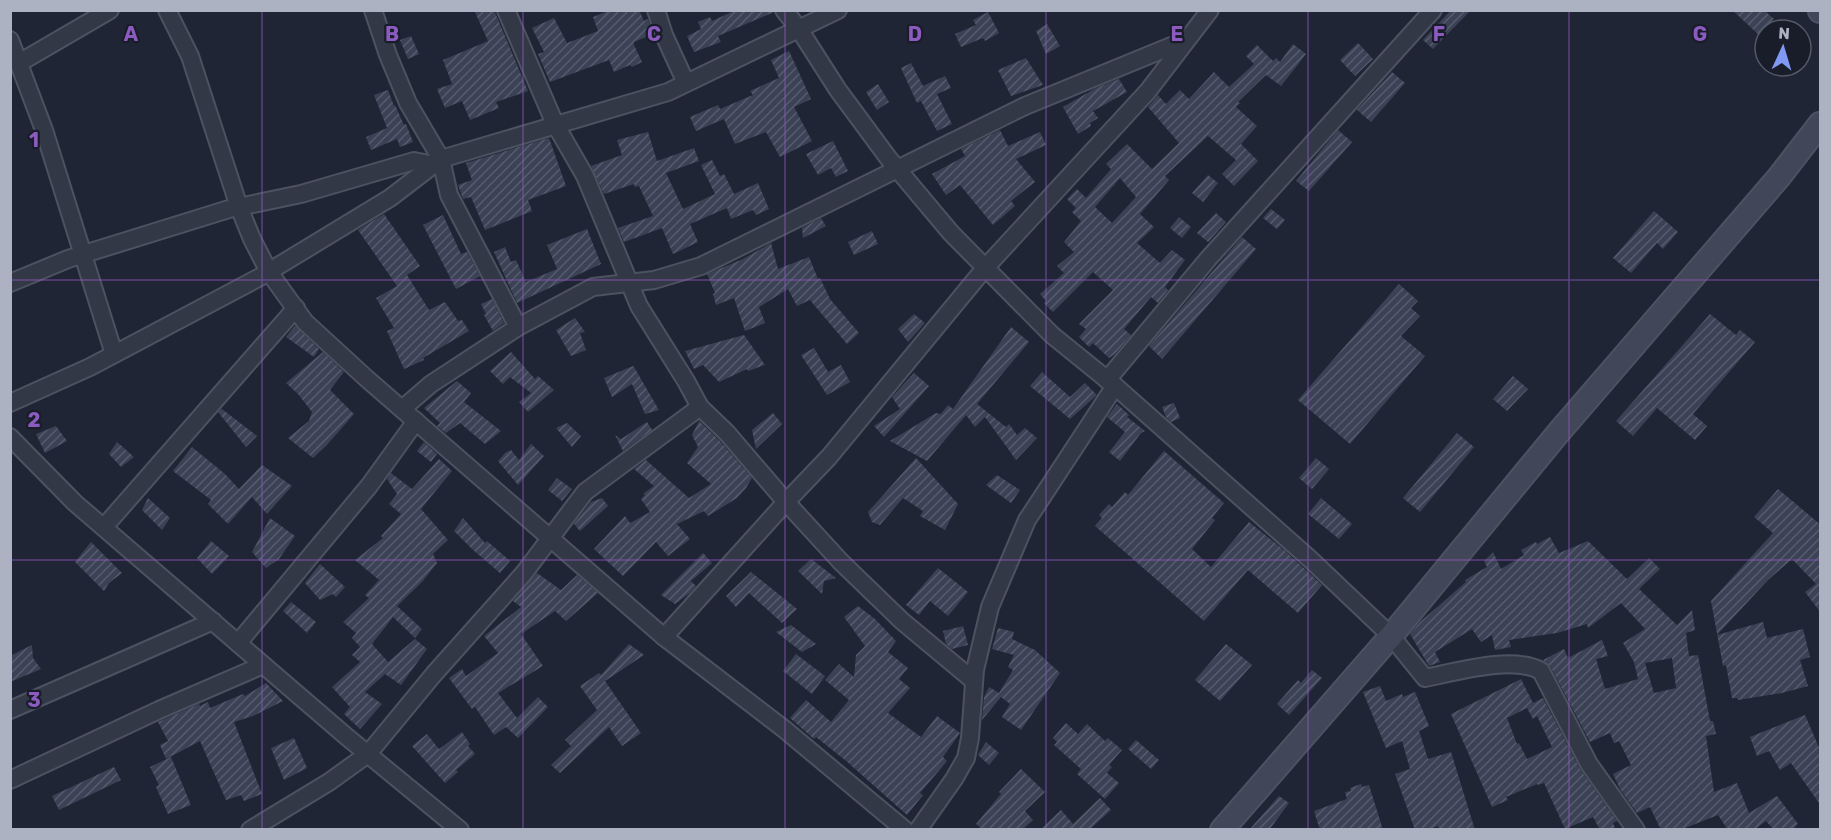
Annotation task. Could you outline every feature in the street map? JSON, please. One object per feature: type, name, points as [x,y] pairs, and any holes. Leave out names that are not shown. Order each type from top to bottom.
[{"type":"street","points":[[19,63],[110,10]]},
{"type":"street","points":[[167,10],[190,56],[239,207],[252,239],[269,272],[305,322],[664,637],[784,729],[905,830]]},
{"type":"street","points":[[373,10],[388,55],[408,103],[437,162],[449,195],[518,327]]},
{"type":"street","points":[[506,10],[555,124],[585,176],[639,306],[700,407],[727,433],[841,562],[902,621],[974,681]]},
{"type":"street","points":[[656,10],[686,83]]},
{"type":"street","points":[[784,10],[799,29],[838,90],[898,170],[951,233],[1052,335],[1111,383],[1310,559],[1391,636],[1425,678],[1497,665],[1531,666],[1541,671],[1589,764],[1636,830]]},
{"type":"street","points":[[10,403],[114,354],[269,272],[390,198],[437,162],[555,124],[668,92],[838,10]]},
{"type":"street","points":[[664,637],[786,502],[830,457],[985,268],[1148,91],[1210,10]]},
{"type":"street","points":[[918,830],[966,758],[970,738],[974,681],[990,607],[1028,520],[1111,383],[1208,259],[1433,10]]},
{"type":"street","points":[[10,40],[44,130],[114,354]]},
{"type":"street","points":[[402,409],[431,384],[518,327],[593,287],[654,280],[701,266],[1025,106],[1186,40]]},
{"type":"street","points":[[1222,830],[1391,636],[1559,432],[1779,177],[1821,124]]},
{"type":"street","points":[[10,283],[82,254],[239,207],[301,194],[414,161],[437,162]]},
{"type":"street","points":[[104,527],[296,308]]},
{"type":"street","points":[[250,830],[329,782],[368,754],[434,674],[524,573],[585,492],[700,407]]},
{"type":"street","points":[[238,644],[369,486],[416,421]]},
{"type":"street","points":[[10,437],[75,503],[238,644],[460,830]]},
{"type":"street","points":[[10,710],[213,621]]},
{"type":"street","points":[[10,780],[159,710],[263,665]]},
{"type":"building","points":[[474,10],[494,10],[528,91],[496,102],[499,108],[470,120],[462,101],[445,108],[437,89],[452,84],[443,60],[488,41]]},
{"type":"building","points":[[611,10],[639,10],[644,21],[648,19],[653,34],[634,42],[642,62],[614,72],[609,60],[550,82],[538,54],[544,52],[532,28],[554,18],[567,43],[598,31],[593,17]]},
{"type":"building","points":[[736,10],[774,10],[774,12],[718,36],[721,42],[694,52],[687,36],[701,29],[698,22],[710,17],[712,21]]},
{"type":"building","points":[[1451,10],[1471,10],[1433,49],[1423,40]]},
{"type":"building","points":[[1732,10],[1764,10],[1773,18],[1753,18],[1753,29]]},
{"type":"building","points":[[988,12],[999,33],[985,41],[983,38],[961,47],[955,34],[976,25],[973,20]]},
{"type":"building","points":[[1047,24],[1060,46],[1046,54],[1036,31]]},
{"type":"building","points":[[411,36],[419,54],[408,59],[400,40]]},
{"type":"building","points":[[1358,43],[1373,59],[1355,76],[1340,60]]},
{"type":"building","points":[[1293,44],[1306,54],[1281,86],[1266,75],[1238,102],[1240,103],[1236,107],[1257,126],[1241,144],[1258,161],[1234,186],[1222,174],[1236,160],[1208,136],[1165,176],[1169,180],[1140,214],[1154,227],[1137,243],[1160,263],[1172,250],[1185,260],[1165,287],[1168,290],[1158,303],[1151,297],[1124,329],[1131,335],[1115,354],[1109,358],[1093,343],[1089,347],[1079,337],[1086,329],[1079,324],[1113,290],[1093,272],[1053,312],[1044,303],[1046,301],[1040,294],[1064,273],[1057,266],[1074,252],[1064,242],[1081,221],[1072,212],[1076,208],[1067,199],[1077,189],[1086,198],[1111,169],[1106,164],[1127,144],[1152,169],[1179,143],[1148,107],[1158,95],[1166,104],[1180,90],[1189,99],[1214,72],[1229,87],[1254,64],[1246,56],[1257,45],[1273,61],[1276,58],[1280,62]],"holes":[[[1120,178],[1136,197],[1112,223],[1095,207]]]},
{"type":"building","points":[[789,51],[811,99],[794,107],[812,141],[780,157],[766,132],[735,144],[724,119],[696,131],[690,117],[718,105],[720,109],[753,95],[750,91],[779,78],[771,60]]},
{"type":"building","points":[[1026,58],[1043,85],[1011,96],[998,70]]},
{"type":"building","points":[[911,63],[923,86],[945,76],[951,88],[937,94],[952,124],[937,131],[921,101],[917,103],[901,68]]},
{"type":"building","points":[[1392,72],[1405,83],[1371,122],[1357,110]]},
{"type":"building","points":[[1119,79],[1127,92],[1093,111],[1098,118],[1090,123],[1091,126],[1078,134],[1063,107],[1096,88]]},
{"type":"building","points":[[878,84],[889,102],[877,110],[866,92]]},
{"type":"building","points":[[388,90],[413,142],[400,147],[397,139],[371,150],[366,137],[387,128],[374,95]]},
{"type":"building","points":[[1000,130],[1008,146],[1040,132],[1046,145],[1016,159],[1035,182],[1011,201],[1015,206],[993,225],[960,185],[946,195],[932,174],[965,156],[961,149]]},
{"type":"building","points":[[1338,130],[1352,142],[1309,191],[1296,181]]},
{"type":"building","points":[[648,132],[657,161],[694,148],[699,161],[666,173],[683,209],[715,194],[701,165],[712,160],[720,176],[724,174],[734,194],[758,183],[769,209],[756,215],[753,210],[731,219],[727,208],[690,224],[698,242],[673,254],[662,228],[624,242],[618,228],[653,216],[639,186],[635,187],[634,184],[604,194],[591,166],[622,155],[617,140]]},
{"type":"building","points":[[549,138],[566,186],[528,200],[532,211],[485,230],[471,197],[463,199],[458,185],[472,180],[466,163]]},
{"type":"building","points":[[833,141],[848,171],[836,177],[831,168],[818,175],[806,154]]},
{"type":"building","points":[[1208,175],[1218,183],[1203,202],[1192,193]]},
{"type":"building","points":[[1271,209],[1285,220],[1277,229],[1263,218]]},
{"type":"building","points":[[1654,211],[1678,232],[1663,249],[1657,243],[1631,273],[1613,258]]},
{"type":"building","points":[[1216,213],[1226,222],[1208,242],[1197,233]]},
{"type":"building","points":[[384,214],[420,266],[407,275],[429,310],[445,302],[458,321],[462,320],[469,331],[423,358],[424,360],[404,369],[387,331],[394,328],[376,298],[397,286],[358,230]]},
{"type":"building","points":[[443,215],[461,254],[467,252],[480,276],[456,289],[423,225]]},
{"type":"building","points":[[1179,217],[1191,227],[1182,238],[1170,228]]},
{"type":"building","points":[[821,218],[826,226],[803,238],[802,228]]},
{"type":"building","points":[[587,229],[601,264],[517,303],[494,252],[505,247],[511,262],[516,260],[526,282],[557,269],[547,245]]},
{"type":"building","points":[[872,231],[878,244],[854,255],[848,242]]},
{"type":"building","points":[[1242,237],[1256,249],[1162,359],[1149,346]]},
{"type":"building","points":[[771,243],[778,269],[809,257],[830,299],[859,333],[847,344],[810,300],[797,306],[788,289],[759,307],[765,323],[745,331],[734,298],[716,305],[713,294],[715,293],[707,274],[743,259]]},
{"type":"building","points":[[1399,284],[1418,301],[1411,308],[1420,316],[1401,336],[1425,356],[1350,444],[1298,400]]},
{"type":"building","points":[[492,299],[504,323],[493,331],[481,304]]},
{"type":"building","points":[[914,314],[925,323],[908,342],[898,329]]},
{"type":"building","points":[[1710,314],[1736,335],[1740,330],[1755,342],[1693,414],[1707,426],[1695,440],[1657,408],[1633,436],[1616,421]]},
{"type":"building","points":[[575,318],[585,332],[580,333],[586,350],[571,356],[556,330]]},
{"type":"building","points":[[295,326],[319,349],[314,357],[286,337]]},
{"type":"building","points":[[1011,327],[1029,342],[977,404],[1006,427],[1009,424],[1017,435],[1025,428],[1037,438],[1016,460],[985,417],[975,427],[966,415],[927,461],[890,441],[936,413],[941,414],[948,405],[953,409]]},
{"type":"building","points":[[744,335],[765,365],[748,371],[747,369],[719,382],[703,365],[694,369],[685,351]]},
{"type":"building","points":[[814,348],[828,372],[841,365],[850,382],[827,395],[801,355]]},
{"type":"building","points":[[323,352],[344,372],[330,390],[354,414],[313,458],[288,438],[309,421],[312,412],[286,383]]},
{"type":"building","points":[[511,352],[535,379],[538,376],[554,390],[528,412],[519,402],[531,393],[510,377],[503,384],[490,371]]},
{"type":"building","points":[[633,366],[659,410],[645,414],[632,384],[612,397],[604,378]]},
{"type":"building","points":[[1042,372],[1070,397],[1085,383],[1097,395],[1070,419],[1030,386]]},
{"type":"building","points":[[914,373],[929,386],[884,437],[874,426],[900,409],[892,397]]},
{"type":"building","points":[[1513,376],[1528,389],[1507,411],[1493,399]]},
{"type":"building","points":[[457,381],[471,393],[464,402],[501,431],[485,444],[460,423],[446,433],[437,426],[440,423],[424,408]]},
{"type":"building","points":[[1174,403],[1180,418],[1171,422],[1162,407]]},
{"type":"building","points":[[1117,404],[1129,415],[1127,417],[1145,431],[1120,461],[1109,452],[1125,432],[1107,417]]},
{"type":"building","points":[[222,409],[257,436],[246,447],[218,412]]},
{"type":"building","points":[[773,413],[782,424],[756,449],[752,430]]},
{"type":"building","points":[[699,421],[752,478],[737,498],[708,516],[704,511],[677,524],[690,539],[668,556],[656,542],[623,576],[594,549],[625,516],[630,523],[650,512],[641,499],[645,495],[643,494],[654,486],[634,469],[646,460],[689,498],[711,484],[687,463],[698,447],[692,435]]},
{"type":"building","points":[[647,422],[652,430],[623,451],[615,435],[621,439]]},
{"type":"building","points":[[567,423],[581,436],[572,447],[556,428]]},
{"type":"building","points":[[56,426],[67,441],[45,453],[36,434]]},
{"type":"building","points":[[1457,433],[1474,447],[1420,512],[1403,498]]},
{"type":"building","points":[[117,442],[134,457],[121,467],[109,454]]},
{"type":"building","points":[[424,442],[437,454],[431,462],[417,451]]},
{"type":"building","points":[[531,444],[544,456],[518,485],[498,461],[511,450],[519,460]]},
{"type":"building","points":[[192,447],[225,474],[239,489],[262,465],[292,486],[267,514],[252,497],[228,524],[208,504],[211,500],[173,471]]},
{"type":"building","points":[[1164,451],[1224,503],[1212,518],[1215,520],[1192,549],[1211,567],[1249,522],[1322,585],[1298,613],[1248,570],[1204,621],[1095,526],[1102,518],[1099,515],[1109,504],[1112,507],[1125,492],[1128,495]]},
{"type":"building","points":[[916,458],[958,504],[945,530],[920,516],[923,511],[903,498],[880,525],[872,522],[868,512]]},
{"type":"building","points":[[1316,458],[1329,469],[1312,489],[1299,478]]},
{"type":"building","points":[[439,459],[452,471],[421,509],[448,540],[433,554],[437,563],[422,582],[397,606],[422,629],[415,638],[393,617],[372,644],[388,662],[415,639],[427,649],[401,685],[385,674],[365,692],[382,704],[360,729],[344,714],[350,707],[332,687],[360,662],[352,655],[360,647],[352,638],[356,633],[343,622],[369,598],[365,595],[379,580],[355,560],[383,538],[381,536],[401,514],[389,504],[397,494],[387,479],[391,473],[412,489]]},
{"type":"building","points":[[997,475],[1020,490],[1011,503],[986,485]]},
{"type":"building","points":[[557,478],[572,489],[562,501],[548,490]]},
{"type":"building","points":[[1778,489],[1821,525],[1821,613],[1805,592],[1816,584],[1792,559],[1768,580],[1717,635],[1711,601],[1773,533],[1754,517]]},
{"type":"building","points":[[148,498],[170,518],[162,530],[142,510]]},
{"type":"building","points":[[602,498],[608,506],[580,531],[574,524],[591,502]]},
{"type":"building","points":[[1321,498],[1352,524],[1339,539],[1308,514]]},
{"type":"building","points":[[270,518],[295,536],[279,559],[266,568],[252,552]]},
{"type":"building","points":[[463,518],[485,543],[487,541],[510,561],[500,573],[454,531]]},
{"type":"building","points":[[1550,537],[1559,553],[1588,541],[1627,579],[1649,558],[1660,569],[1639,589],[1677,625],[1692,610],[1695,630],[1686,633],[1689,656],[1698,655],[1710,721],[1713,721],[1716,734],[1706,736],[1714,792],[1737,783],[1749,813],[1777,796],[1798,824],[1792,830],[1774,830],[1766,821],[1754,830],[1728,830],[1718,815],[1680,830],[1661,830],[1650,807],[1637,813],[1620,789],[1613,774],[1631,765],[1619,741],[1614,743],[1610,733],[1590,742],[1550,666],[1543,660],[1564,649],[1568,658],[1602,640],[1608,656],[1596,659],[1605,689],[1638,679],[1634,662],[1623,643],[1645,629],[1621,603],[1588,628],[1587,624],[1557,633],[1509,640],[1511,647],[1495,650],[1492,635],[1481,642],[1472,629],[1435,652],[1440,662],[1429,666],[1410,634],[1420,622],[1466,582],[1465,580],[1487,567],[1484,561],[1493,552],[1501,569],[1524,555],[1521,550],[1536,542],[1537,544]],"holes":[[[1672,658],[1676,688],[1654,693],[1645,663]]]},
{"type":"building","points":[[211,541],[229,556],[212,574],[197,558]]},
{"type":"building","points":[[91,542],[122,573],[109,583],[104,591],[75,562]]},
{"type":"building","points":[[703,553],[712,563],[691,581],[696,586],[690,593],[675,604],[661,595]]},
{"type":"building","points":[[811,559],[836,578],[824,581],[822,594],[798,571]]},
{"type":"building","points":[[320,564],[345,587],[336,597],[333,594],[320,600],[305,583]]},
{"type":"building","points":[[938,568],[968,592],[948,616],[930,601],[919,615],[906,605]]},
{"type":"building","points":[[751,572],[797,609],[782,623],[749,593],[736,607],[726,596]]},
{"type":"building","points":[[537,573],[561,590],[577,575],[598,593],[566,621],[555,611],[521,634],[543,666],[498,693],[517,718],[538,697],[548,707],[518,738],[506,727],[494,735],[475,707],[472,709],[449,678],[462,669],[466,676],[498,653],[484,636],[521,607],[513,601]]},
{"type":"building","points":[[291,602],[316,622],[307,633],[283,611]]},
{"type":"building","points":[[858,606],[875,619],[896,641],[888,652],[908,668],[899,679],[910,688],[888,713],[921,737],[937,716],[960,733],[943,757],[947,761],[920,793],[923,795],[907,815],[845,760],[816,737],[814,739],[790,718],[806,700],[831,722],[849,700],[825,680],[839,664],[854,677],[856,655],[865,646],[844,617]]},
{"type":"building","points":[[1763,622],[1767,638],[1803,629],[1810,657],[1800,660],[1808,686],[1738,700],[1732,698],[1726,665],[1723,666],[1717,635]]},
{"type":"building","points":[[791,625],[816,644],[802,652],[776,632]]},
{"type":"building","points":[[963,626],[968,645],[952,649],[946,644],[943,631]]},
{"type":"building","points":[[998,628],[1014,632],[1012,639],[1035,650],[1060,673],[1021,730],[1002,717],[1010,704],[1001,697],[982,720],[984,697],[989,687],[999,693],[1013,670],[1008,667],[1014,655],[992,649]]},
{"type":"building","points":[[629,644],[644,655],[605,681],[641,733],[622,746],[609,727],[560,773],[551,765],[571,746],[565,740],[597,710],[580,686],[599,673],[601,675]]},
{"type":"building","points":[[1226,644],[1252,665],[1220,701],[1195,680]]},
{"type":"building","points":[[32,645],[33,658],[41,669],[10,682],[10,656]]},
{"type":"building","points":[[796,654],[825,676],[812,694],[783,671]]},
{"type":"building","points":[[1312,670],[1322,678],[1289,715],[1277,704],[1298,680],[1301,683]]},
{"type":"building","points":[[1521,679],[1533,703],[1543,698],[1580,769],[1617,821],[1613,823],[1616,830],[1600,830],[1593,817],[1565,829],[1544,783],[1506,797],[1508,800],[1492,807],[1451,714]],"holes":[[[1527,708],[1533,719],[1537,716],[1552,747],[1527,759],[1519,743],[1517,744],[1507,718]]]},
{"type":"building","points":[[266,683],[283,701],[253,716],[234,722],[262,794],[244,801],[241,795],[226,800],[200,741],[166,759],[160,745],[168,741],[158,722],[199,704],[200,706],[208,702],[210,708],[243,694],[245,696]]},
{"type":"building","points":[[1380,686],[1386,701],[1402,694],[1403,697],[1415,692],[1429,726],[1419,731],[1428,759],[1451,752],[1475,830],[1439,830],[1438,826],[1427,830],[1415,830],[1395,774],[1410,769],[1402,741],[1386,748],[1363,692]]},
{"type":"building","points":[[1805,715],[1821,752],[1821,806],[1791,763],[1780,770],[1769,751],[1757,756],[1750,737]]},
{"type":"building","points":[[1066,723],[1078,734],[1087,724],[1105,741],[1108,738],[1122,750],[1109,765],[1112,767],[1107,773],[1119,783],[1105,799],[1077,774],[1081,769],[1054,745],[1057,742],[1053,738]]},
{"type":"building","points":[[462,732],[470,744],[468,746],[475,754],[445,783],[412,746],[427,734],[439,749]]},
{"type":"building","points":[[294,738],[307,768],[284,780],[271,748]]},
{"type":"building","points":[[1136,740],[1159,760],[1151,769],[1128,749]]},
{"type":"building","points":[[986,742],[999,753],[989,765],[978,755]]},
{"type":"building","points":[[171,757],[191,805],[168,814],[156,787],[159,785],[150,767]]},
{"type":"building","points":[[114,767],[121,780],[59,810],[52,796]]},
{"type":"building","points":[[1021,769],[1045,792],[1025,811],[1033,820],[1022,830],[983,830],[976,824],[1001,794],[999,792]]},
{"type":"building","points":[[1361,784],[1362,787],[1369,785],[1383,830],[1320,830],[1314,811],[1347,799],[1345,792]]},
{"type":"building","points":[[1279,796],[1289,803],[1269,830],[1249,830]]},
{"type":"building","points":[[1100,798],[1111,810],[1089,830],[1040,830],[1061,810],[1073,824]]}]
